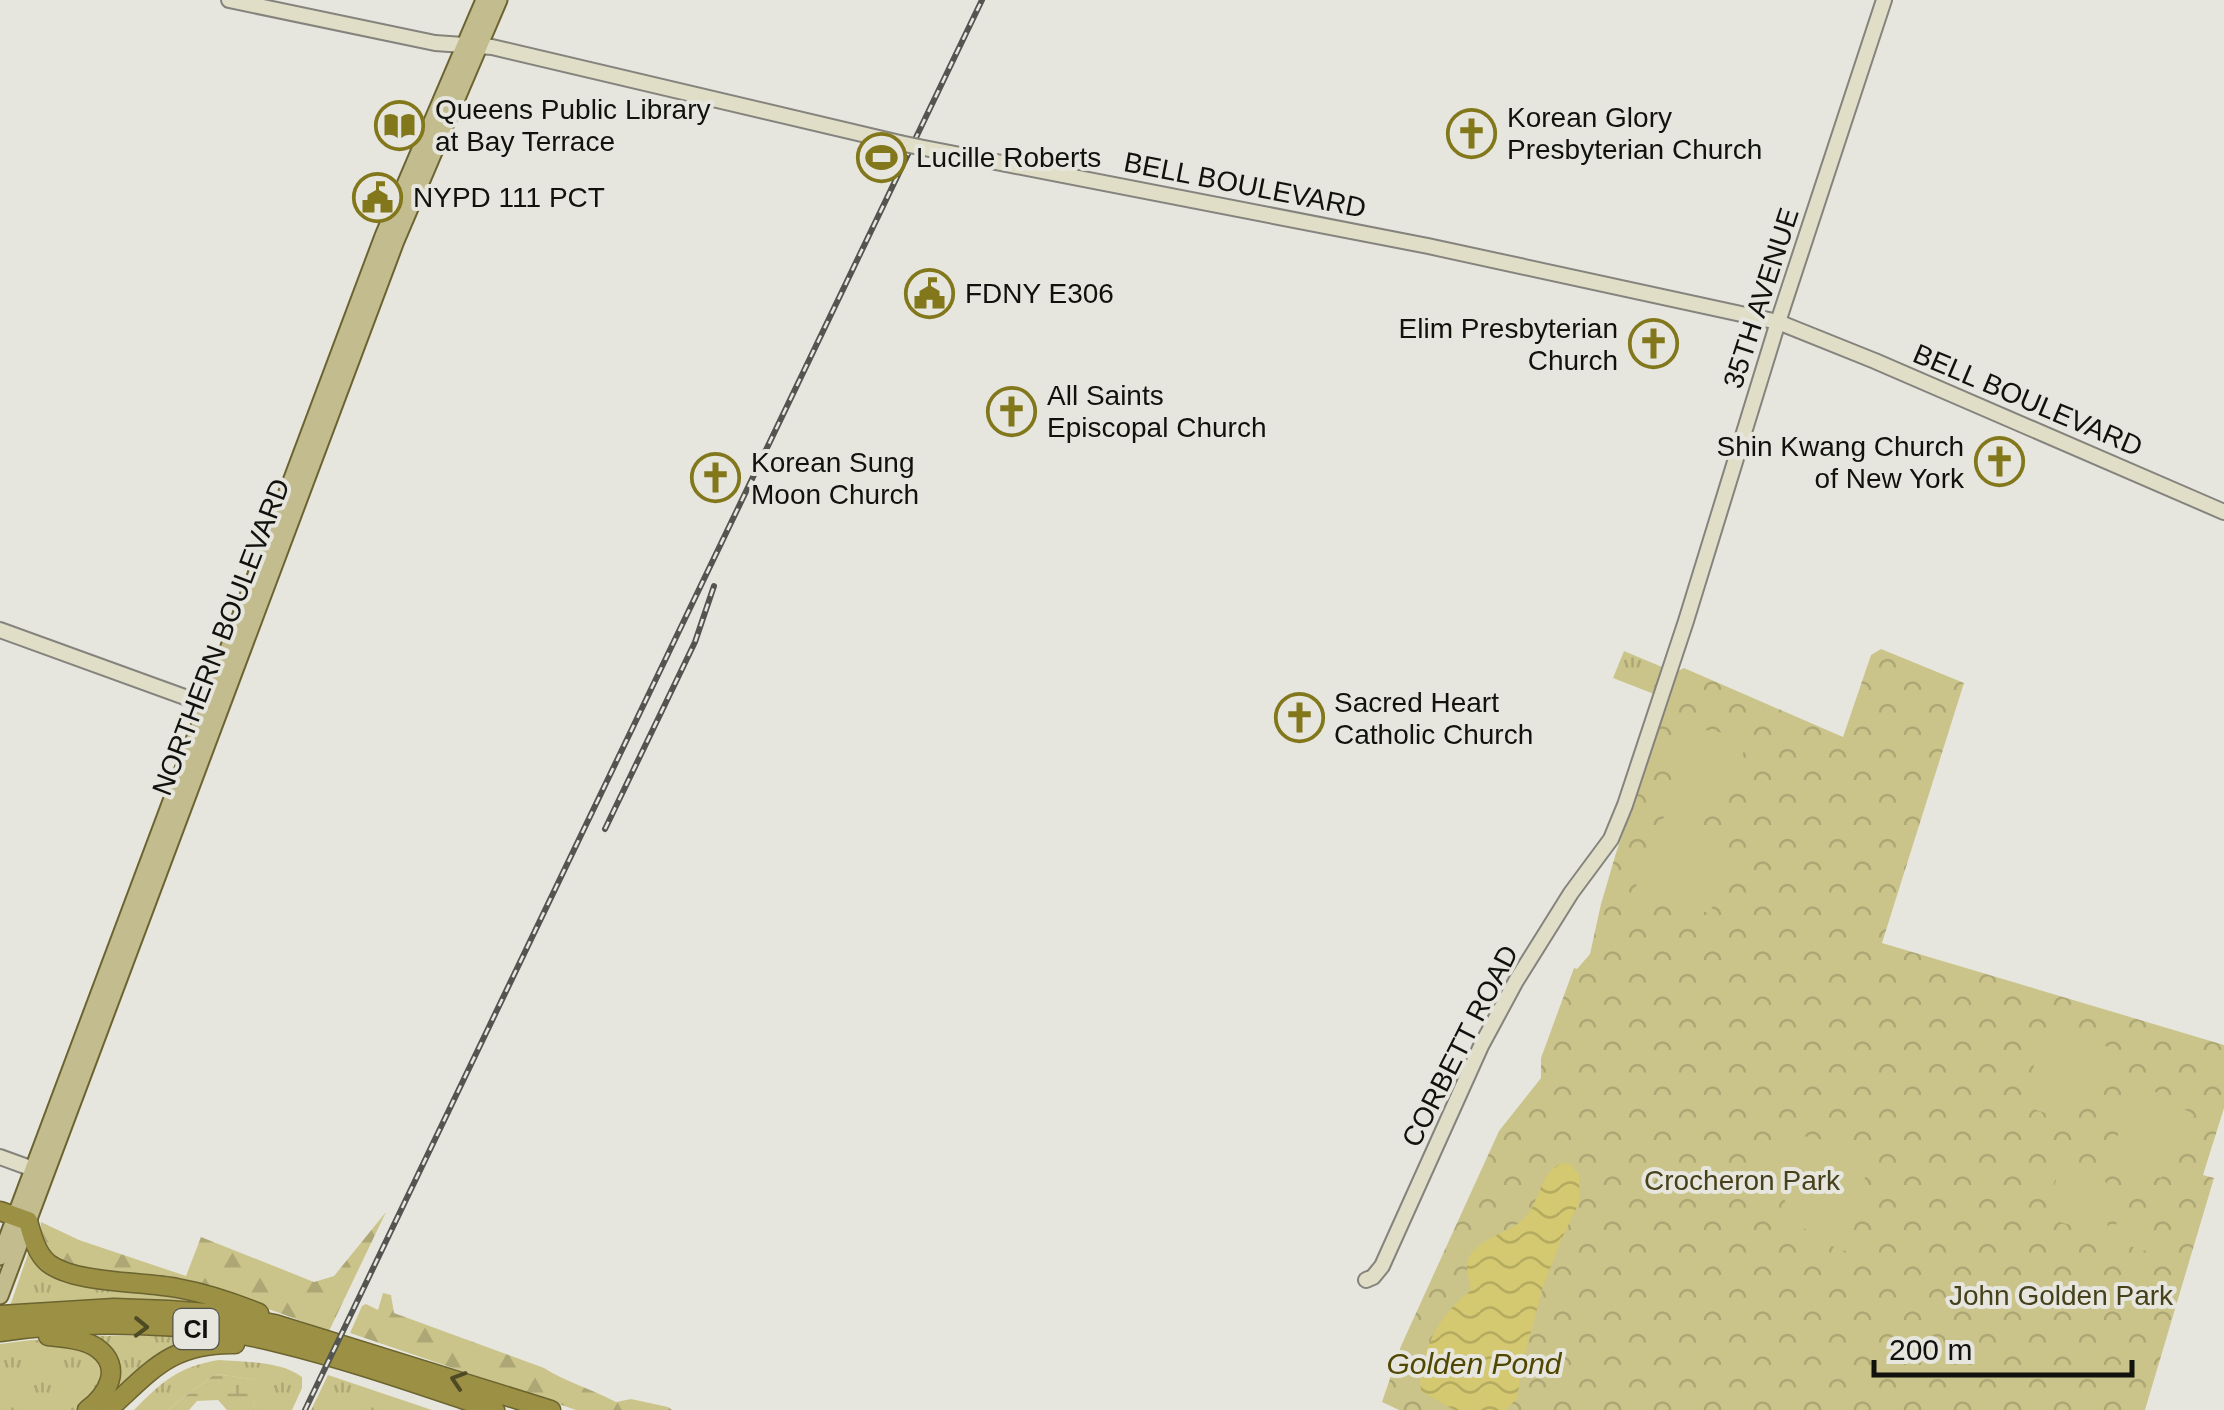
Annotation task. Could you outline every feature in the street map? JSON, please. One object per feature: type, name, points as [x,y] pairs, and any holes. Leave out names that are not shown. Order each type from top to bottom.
[{"type":"highway","points":[[14,1217],[47,1262],[68,1273],[177,1288],[224,1300],[324,1338]]},
{"type":"highway","name":"CI","points":[[3,1326],[67,1310],[221,1314],[324,1338],[551,1410]]},
{"type":"highway","points":[[3,1326],[79,1340],[97,1348],[111,1366],[110,1382],[87,1410]]},
{"type":"highway","name":"CI","points":[[3,1326],[120,1326],[223,1332],[272,1341],[496,1410]]},
{"type":"highway","points":[[108,1410],[154,1368],[184,1350],[207,1345],[248,1344],[378,1372]]},
{"type":"main road","name":"NORTHERN BOULEVARD","points":[[474,46],[484,0]]},
{"type":"main road","name":"NORTHERN BOULEVARD","points":[[0,1296],[14,1217],[214,707],[383,236],[500,0]]},
{"type":"main road","name":"NORTHERN BOULEVARD","points":[[0,1257],[214,707]]},
{"type":"street","name":"BELL BOULEVARD","points":[[228,0],[435,43],[492,47],[919,148],[1428,246],[1778,322],[2224,512]]},
{"type":"street","name":"35TH AVENUE","points":[[1611,839],[1674,658],[1778,322],[1884,0]]},
{"type":"street","points":[[0,630],[214,707]]},
{"type":"street","name":"CORBETT ROAD","points":[[1366,1280],[1373,1278],[1382,1266],[1481,1046],[1516,981],[1571,893],[1611,839]]},
{"type":"street","points":[[0,1157],[33,1169]]},
{"type":"green space","name":"Crocheron Park","points":[[1881,649],[1964,683],[1882,943],[2224,1045],[2224,1108],[2203,1175],[2214,1178],[2145,1410],[1399,1410],[1382,1402],[1401,1346],[1499,1131],[1541,1078],[1541,1058],[1574,968],[1590,954],[1616,853],[1678,671],[1684,668],[1843,737],[1871,655]]},
{"type":"green space","points":[[1624,651],[1662,667],[1654,694],[1613,678]]},
{"type":"green space","points":[[1682,726],[1747,737],[1741,762],[1746,778],[1721,800],[1700,807],[1666,807]]},
{"type":"green space","points":[[1664,816],[1697,827],[1716,850],[1721,880],[1709,913],[1634,892],[1648,853],[1654,852]]},
{"type":"green space","points":[[2044,1029],[2112,1048],[2097,1095],[2081,1111],[2055,1115],[2023,1105]]},
{"type":"green space","points":[[2144,1085],[2194,1115],[2161,1178],[2129,1162],[2118,1140],[2124,1113]]},
{"type":"green space","points":[[1779,1131],[1871,1150],[1849,1252],[1811,1234],[1788,1207],[1778,1172]]},
{"type":"green space","points":[[2062,1157],[2091,1168],[2106,1184],[2110,1205],[2105,1235],[2046,1218]]},
{"type":"green space","points":[[2135,1211],[2158,1217],[2146,1251],[2110,1240],[2118,1221]]},
{"type":"green space","points":[[386,1212],[329,1331],[244,1300],[59,1264],[46,1254],[40,1238],[41,1222],[79,1240],[186,1276],[201,1237],[314,1282],[334,1276]]},
{"type":"green space","points":[[30,1248],[216,1305],[10,1306]]},
{"type":"green space","points":[[383,1293],[391,1295],[394,1313],[544,1368],[616,1402],[631,1399],[672,1410],[576,1410],[350,1333],[362,1306],[378,1310]]},
{"type":"green space","points":[[153,1335],[214,1338],[102,1410],[114,1388],[89,1339]]},
{"type":"green space","points":[[50,1340],[95,1353],[107,1376],[82,1410],[0,1410],[0,1344]]},
{"type":"green space","points":[[218,1360],[273,1365],[302,1377],[302,1388],[292,1410],[253,1410],[258,1380],[215,1374],[167,1410],[134,1410],[171,1377]]},
{"type":"green space","points":[[215,1374],[259,1380],[253,1410],[227,1410],[218,1400],[197,1401],[189,1410],[167,1410]]},
{"type":"green space","points":[[328,1375],[432,1410],[311,1410]]},
{"type":"water","name":"Golden Pond","points":[[1564,1163],[1579,1175],[1579,1203],[1543,1287],[1517,1398],[1506,1410],[1454,1410],[1421,1391],[1423,1363],[1433,1335],[1470,1291],[1467,1264],[1471,1254],[1524,1219],[1551,1171]]},
{"type":"railway","points":[[305,1410],[982,0]]},
{"type":"railway","points":[[605,829],[695,642],[714,586]]},
{"type":"place","name":"Queens Public Library at Bay Terrace","points":[[400,125]]},
{"type":"place","name":"Korean Glory Presbyterian Church","points":[[1472,133]]},
{"type":"place","name":"Lucille Roberts","points":[[881,157]]},
{"type":"place","name":"NYPD 111 PCT","points":[[378,197]]},
{"type":"place","name":"FDNY E306","points":[[930,293]]},
{"type":"place","name":"Elim Presbyterian Church","points":[[1653,344]]},
{"type":"place","name":"All Saints Episcopal Church","points":[[1012,411]]},
{"type":"place","name":"Shin Kwang Church of New York","points":[[1999,462]]},
{"type":"place","name":"Korean Sung Moon Church","points":[[716,478]]},
{"type":"place","name":"Sacred Heart Catholic Church","points":[[1299,718]]},
{"type":"park label","name":"John Golden Park","points":[[2061,1295]]}]
